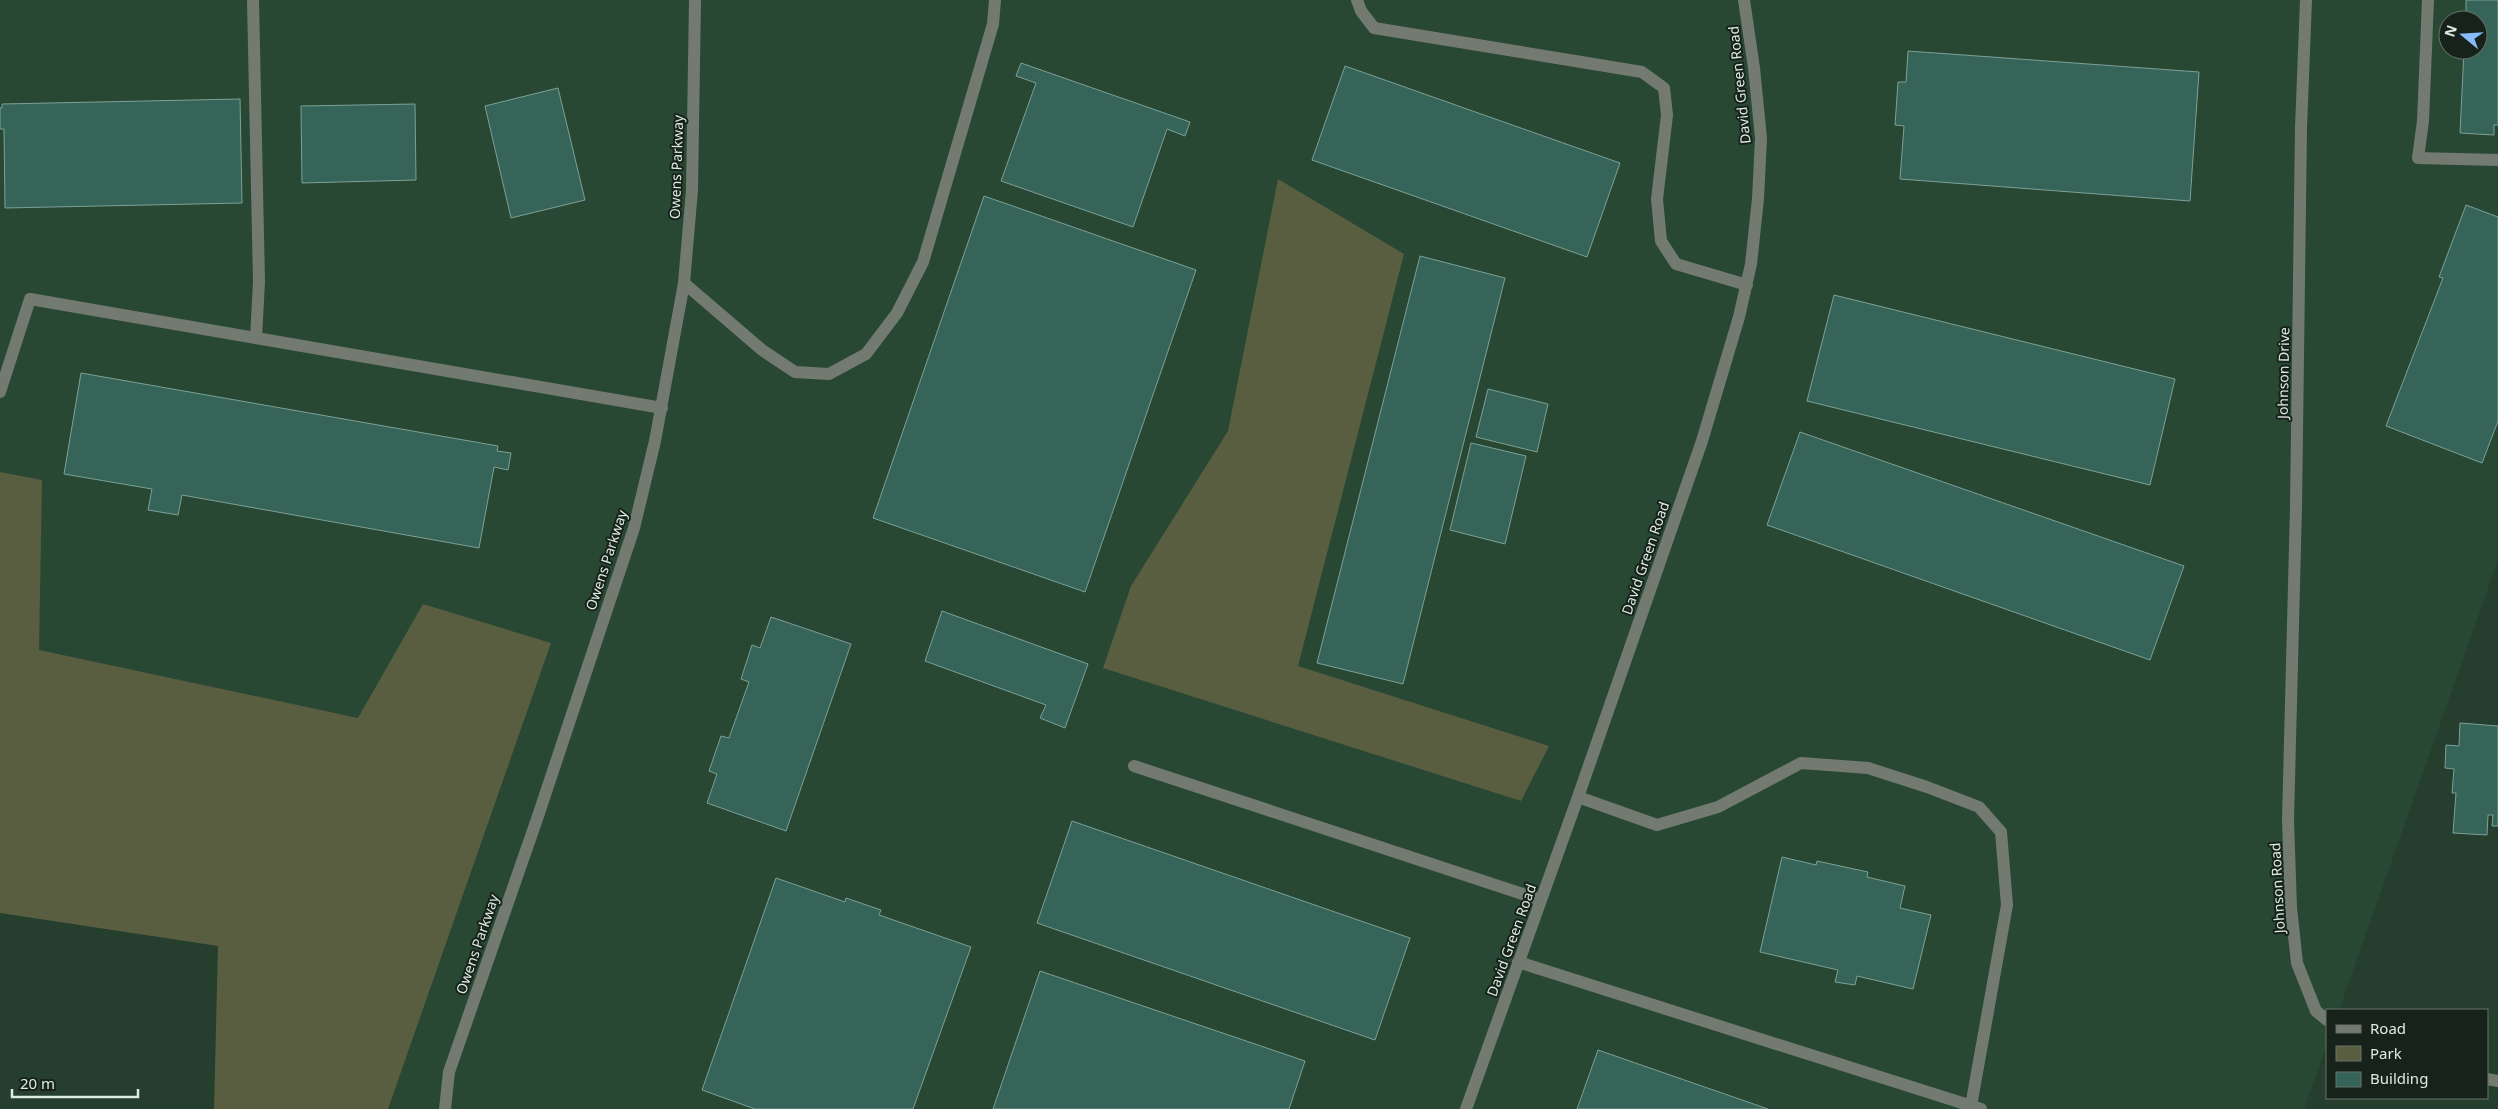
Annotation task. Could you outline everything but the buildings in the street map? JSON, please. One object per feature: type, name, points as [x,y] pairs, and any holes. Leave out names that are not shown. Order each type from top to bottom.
[{"type":"street","points":[[253,0],[259,282],[256,338]]},
{"type":"street","name":"Owens Parkway","points":[[445,1109],[449,1072],[537,819],[634,528],[662,408],[684,283],[692,190],[695,0]]},
{"type":"street","points":[[684,283],[762,350],[795,372],[829,374],[866,354],[897,313],[923,262],[993,24],[995,0]]},
{"type":"street","points":[[1357,0],[1361,11],[1374,28],[1642,72],[1664,88],[1667,115],[1657,199],[1661,241],[1676,264],[1746,285]]},
{"type":"street","name":"David Green Road","points":[[1466,1109],[1578,797],[1702,441],[1746,285],[1751,264],[1758,199],[1761,138],[1754,68],[1744,0]]},
{"type":"street","name":"Johnson Drive","points":[[2289,746],[2296,507],[2301,128],[2306,0]]},
{"type":"street","points":[[2428,0],[2423,121],[2418,158],[2498,160]]},
{"type":"street","points":[[0,392],[30,299],[662,408]]},
{"type":"street","name":"Johnson Road","points":[[2289,746],[2291,908],[2296,963],[2316,1011],[2326,1019]]},
{"type":"street","points":[[1518,962],[1976,1107],[2007,905],[2000,832],[1979,807],[1868,768],[1801,762],[1718,807],[1657,825],[1578,797]]},
{"type":"street","points":[[1134,766],[1541,900]]},
{"type":"shaded area","points":[[0,0],[2498,0],[2498,560],[2339,1009],[2326,1009],[2326,1048],[2304,1109],[360,1109],[457,811],[0,724]]},
{"type":"green space","points":[[1278,179],[1404,254],[1298,666],[1549,746],[1521,801],[1103,668],[1131,586],[1228,431]]},
{"type":"green space","points":[[0,472],[42,480],[39,650],[358,718],[423,604],[551,643],[388,1109],[214,1109],[218,946],[0,913]]}]
